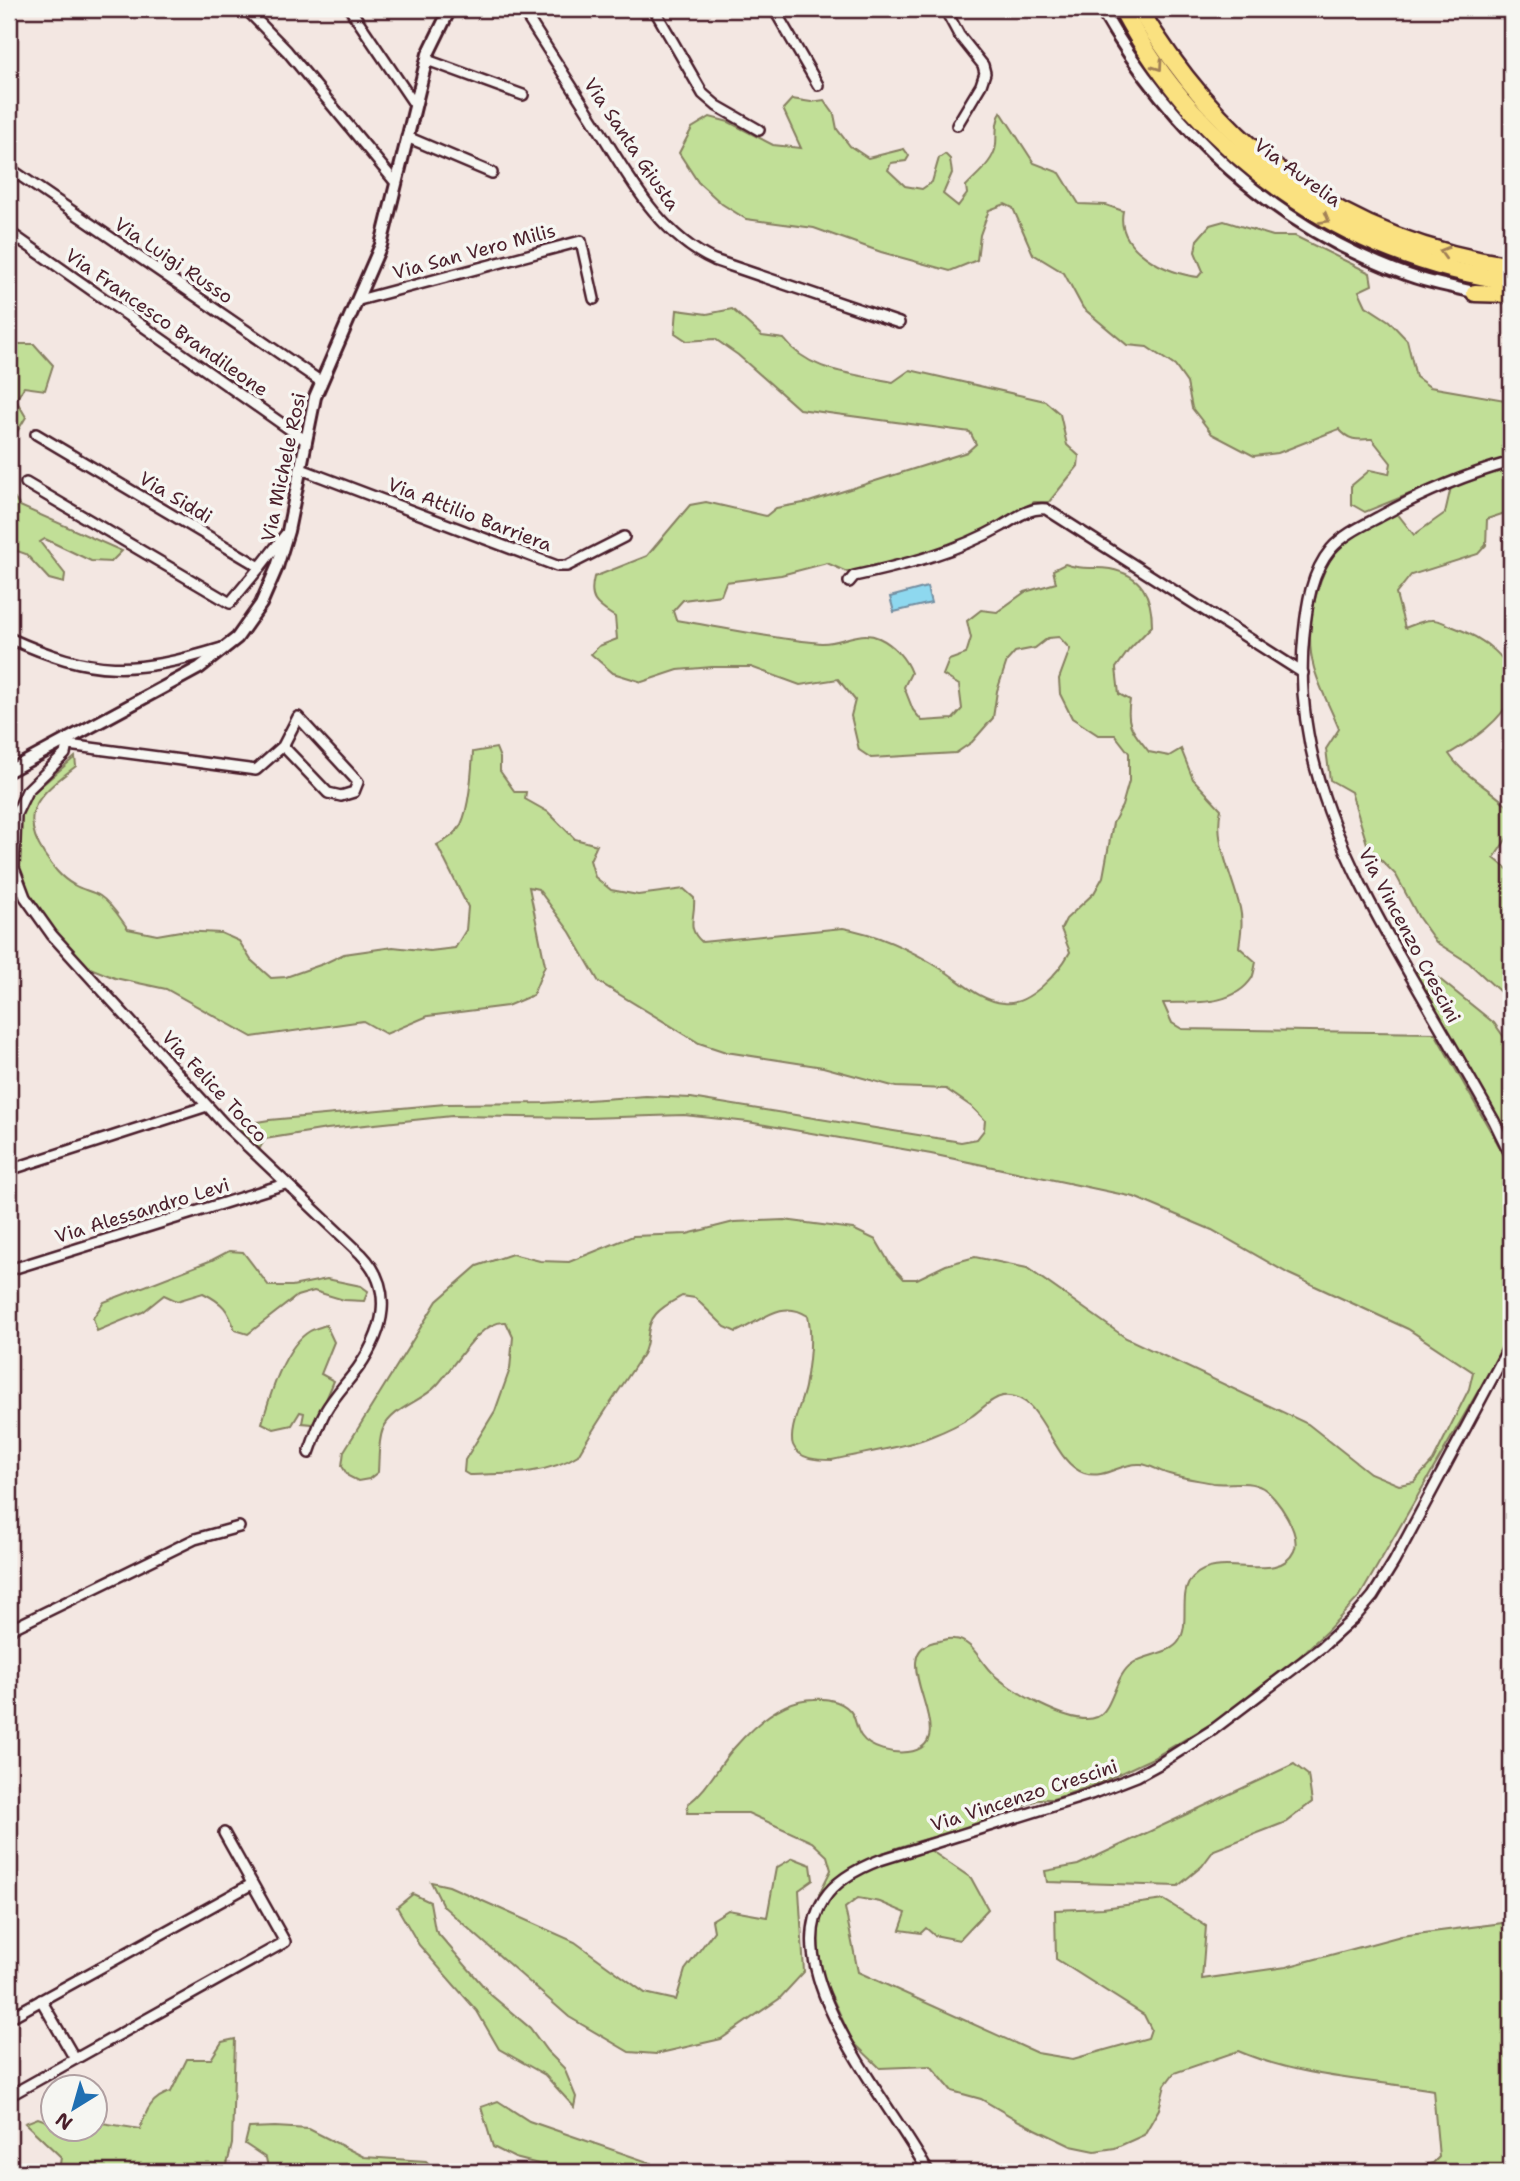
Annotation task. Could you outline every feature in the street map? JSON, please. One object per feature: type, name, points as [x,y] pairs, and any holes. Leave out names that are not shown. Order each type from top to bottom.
[{"type":"highway","name":"Via Aurelia","points":[[1122,9],[1163,73],[1201,119],[1245,161],[1296,201],[1349,232],[1405,256],[1468,274],[1511,281]]},
{"type":"highway","name":"Via Aurelia","points":[[1139,9],[1166,52],[1209,107],[1242,141],[1284,175],[1340,210],[1387,233],[1445,253],[1511,266]]},
{"type":"highway","points":[[1475,293],[1511,294]]},
{"type":"street","points":[[246,9],[287,51],[396,183]]},
{"type":"street","points":[[351,9],[415,105]]},
{"type":"street","name":"Via Michele Rosi","points":[[9,771],[68,742],[199,668],[230,645],[244,630],[266,596],[288,531],[305,440],[320,381],[359,300],[381,245],[427,60],[433,41],[450,9]]},
{"type":"street","name":"Via Santa Giusta","points":[[522,9],[638,190],[680,239],[697,252],[714,260],[899,323]]},
{"type":"street","points":[[654,9],[704,94],[717,106],[759,130]]},
{"type":"street","points":[[774,9],[818,85]]},
{"type":"street","points":[[945,9],[959,35],[985,71],[981,85],[957,125]]},
{"type":"street","points":[[1101,9],[1136,66],[1173,113],[1204,147],[1264,197],[1317,233],[1367,259],[1411,276],[1511,302]]},
{"type":"street","points":[[427,60],[523,95]]},
{"type":"street","points":[[407,138],[492,173]]},
{"type":"street","name":"Via Luigi Russo","points":[[9,169],[320,381]]},
{"type":"street","name":"Via Francesco Brandileone","points":[[9,232],[305,440]]},
{"type":"street","name":"Via San Vero Milis","points":[[359,300],[581,241],[594,299]]},
{"type":"street","name":"Via Siddi","points":[[36,435],[260,567]]},
{"type":"street","name":"Via Vincenzo Crescini","points":[[1511,463],[1437,486],[1357,529],[1334,546],[1318,570],[1309,598],[1303,642],[1306,708],[1316,774],[1340,839],[1370,904],[1494,1121],[1511,1156]]},
{"type":"street","name":"Via Attilio Barriera","points":[[301,469],[557,566],[567,566],[625,537]]},
{"type":"street","points":[[26,482],[230,603],[288,531]]},
{"type":"street","points":[[849,582],[854,576],[943,552],[987,534],[1029,510],[1046,509],[1303,673]]},
{"type":"street","points":[[9,638],[62,659],[112,668],[167,663],[230,645]]},
{"type":"street","points":[[68,742],[256,770],[283,746],[298,717],[358,782],[354,792],[341,796],[328,793],[283,746]]},
{"type":"street","name":"Via Felice Tocco","points":[[68,742],[64,756],[30,787],[19,804],[15,824],[13,861],[18,883],[35,914],[207,1105],[285,1184],[368,1261],[378,1275],[383,1293],[379,1324],[358,1368],[324,1413],[310,1453]]},
{"type":"street","points":[[9,1170],[207,1105]]},
{"type":"street","name":"Via Alessandro Levi","points":[[9,1270],[285,1184]]},
{"type":"street","name":"Via Vincenzo Crescini","points":[[928,2172],[845,2039],[825,2000],[820,1986],[814,1938],[817,1915],[825,1897],[847,1876],[880,1860],[1091,1794],[1137,1776],[1214,1729],[1300,1665],[1355,1617],[1373,1596],[1394,1562],[1511,1343]]},
{"type":"street","points":[[9,1630],[195,1539],[239,1527]]},
{"type":"street","points":[[9,2096],[285,1942],[224,1833]]},
{"type":"street","points":[[9,2018],[252,1884]]},
{"type":"street","points":[[41,2000],[75,2059]]},
{"type":"green space","points":[[792,99],[811,102],[824,100],[834,114],[837,129],[850,146],[868,158],[904,149],[909,156],[906,161],[891,163],[888,170],[905,186],[922,189],[932,182],[939,158],[945,154],[950,159],[952,173],[943,194],[958,206],[967,194],[966,186],[984,168],[995,151],[997,124],[1001,112],[1034,163],[1060,173],[1079,204],[1106,205],[1123,211],[1123,225],[1135,248],[1172,271],[1198,277],[1203,271],[1195,252],[1197,240],[1210,225],[1224,221],[1273,236],[1295,236],[1370,273],[1372,285],[1359,291],[1366,306],[1389,321],[1407,340],[1416,377],[1430,387],[1511,401],[1511,458],[1439,482],[1365,512],[1351,504],[1351,486],[1370,470],[1389,474],[1391,463],[1372,439],[1354,439],[1339,429],[1278,453],[1254,456],[1212,434],[1192,408],[1187,383],[1175,366],[1147,347],[1127,345],[1083,308],[1064,273],[1033,254],[1013,208],[1005,204],[989,210],[980,235],[977,260],[950,271],[881,252],[814,228],[746,219],[722,204],[698,182],[679,153],[692,128],[710,117],[729,122],[773,145],[801,148],[783,109]]},
{"type":"green space","points":[[732,309],[762,336],[784,339],[806,359],[833,370],[893,382],[910,370],[1045,401],[1060,414],[1067,445],[1079,456],[1078,466],[1049,502],[1034,502],[975,537],[872,570],[847,572],[827,563],[781,575],[726,582],[721,595],[683,600],[673,611],[676,620],[821,643],[865,635],[879,638],[894,648],[909,668],[911,673],[904,687],[913,710],[922,721],[953,719],[962,709],[959,685],[943,675],[949,660],[966,654],[971,638],[967,621],[981,610],[997,612],[1025,592],[1056,583],[1053,570],[1065,564],[1110,569],[1130,576],[1143,588],[1147,596],[1152,626],[1116,668],[1119,694],[1130,700],[1130,723],[1149,752],[1169,756],[1181,749],[1193,779],[1221,809],[1219,821],[1222,846],[1241,913],[1239,947],[1256,962],[1252,978],[1234,994],[1211,1001],[1163,1003],[1172,1023],[1182,1029],[1435,1033],[1511,1167],[1511,1323],[1496,1360],[1360,1596],[1327,1631],[1297,1659],[1224,1716],[1153,1758],[1095,1785],[1053,1799],[1040,1799],[968,1827],[885,1852],[854,1869],[823,1896],[819,1894],[831,1870],[827,1856],[812,1842],[748,1813],[687,1813],[688,1804],[702,1791],[734,1748],[760,1722],[791,1703],[825,1699],[842,1704],[850,1711],[865,1741],[889,1751],[908,1752],[924,1745],[930,1733],[916,1661],[922,1648],[950,1639],[966,1643],[999,1679],[1041,1705],[1073,1717],[1097,1717],[1103,1713],[1127,1668],[1138,1660],[1170,1649],[1179,1641],[1184,1625],[1186,1592],[1193,1577],[1217,1566],[1262,1567],[1275,1566],[1286,1561],[1296,1544],[1287,1516],[1269,1493],[1257,1485],[1213,1483],[1166,1473],[1141,1464],[1106,1473],[1084,1473],[1072,1466],[1037,1415],[1028,1404],[1017,1397],[999,1397],[957,1425],[909,1444],[832,1460],[804,1456],[796,1450],[792,1439],[808,1370],[808,1316],[789,1309],[780,1310],[736,1332],[725,1327],[695,1298],[682,1296],[656,1314],[643,1354],[578,1455],[566,1462],[525,1472],[469,1475],[464,1472],[465,1460],[495,1411],[510,1369],[513,1337],[506,1322],[486,1328],[431,1391],[388,1421],[380,1439],[378,1472],[369,1479],[358,1481],[348,1476],[342,1466],[344,1451],[437,1301],[477,1266],[512,1254],[540,1261],[569,1262],[633,1236],[687,1234],[734,1222],[784,1220],[853,1229],[876,1240],[890,1264],[904,1279],[917,1279],[946,1265],[975,1257],[1027,1268],[1126,1338],[1308,1424],[1370,1473],[1399,1485],[1414,1482],[1433,1461],[1469,1389],[1473,1372],[1408,1329],[1289,1274],[1212,1230],[1134,1197],[931,1154],[748,1122],[684,1115],[587,1118],[452,1116],[327,1129],[265,1139],[260,1148],[248,1146],[239,1130],[251,1123],[269,1120],[445,1104],[544,1103],[646,1096],[691,1098],[961,1142],[977,1139],[984,1130],[985,1120],[946,1089],[896,1087],[823,1067],[726,1052],[699,1043],[599,982],[570,932],[538,889],[529,887],[545,965],[533,995],[507,1006],[428,1016],[386,1034],[363,1021],[252,1037],[166,989],[115,978],[85,966],[35,911],[21,888],[15,846],[20,812],[27,798],[75,757],[76,766],[53,785],[37,804],[32,825],[36,839],[61,876],[77,887],[104,899],[128,929],[157,935],[180,931],[221,933],[239,941],[251,960],[271,978],[286,977],[344,954],[393,947],[430,951],[455,948],[466,930],[468,907],[437,845],[455,833],[462,821],[469,791],[473,752],[496,748],[500,758],[500,771],[515,792],[526,792],[525,799],[548,812],[575,839],[597,845],[590,860],[595,877],[611,890],[638,895],[684,889],[694,898],[692,922],[697,937],[702,942],[843,928],[869,934],[907,950],[987,999],[1014,1002],[1033,993],[1051,978],[1070,952],[1061,929],[1066,919],[1094,893],[1103,877],[1113,823],[1122,806],[1129,781],[1129,753],[1115,735],[1098,735],[1072,718],[1060,694],[1059,679],[1070,649],[1059,637],[1048,638],[1035,648],[1015,652],[1007,661],[997,691],[993,718],[972,742],[956,753],[871,758],[859,750],[851,716],[855,700],[838,679],[800,685],[751,667],[712,667],[678,670],[642,682],[613,673],[591,654],[599,646],[617,639],[615,617],[593,597],[594,577],[647,556],[690,505],[706,502],[766,516],[776,508],[809,502],[967,452],[976,444],[970,432],[799,409],[738,355],[715,339],[687,341],[675,333],[677,310],[707,314]]},
{"type":"green space","points":[[9,344],[34,344],[53,365],[45,390],[24,387],[16,400],[26,417],[14,437],[9,438]]},
{"type":"green space","points":[[1511,467],[1511,511],[1487,519],[1486,545],[1478,554],[1411,575],[1396,594],[1405,628],[1428,620],[1444,623],[1485,643],[1503,660],[1509,671],[1511,696],[1501,714],[1485,730],[1449,754],[1462,769],[1511,809],[1511,832],[1494,858],[1511,872],[1511,1002],[1469,963],[1436,942],[1419,918],[1396,875],[1368,847],[1351,792],[1330,780],[1326,749],[1339,729],[1314,668],[1310,635],[1315,598],[1321,581],[1328,564],[1348,538],[1396,512],[1414,535],[1445,513],[1451,487]]},
{"type":"green space","points":[[9,491],[20,506],[122,551],[111,562],[91,561],[45,539],[40,542],[65,574],[64,583],[49,579],[26,554],[9,548]]},
{"type":"green space","points":[[1427,969],[1494,1023],[1511,1047],[1511,1149],[1417,978],[1415,972]]},
{"type":"green space","points":[[229,1251],[243,1252],[269,1286],[292,1286],[327,1279],[361,1286],[368,1291],[364,1301],[344,1300],[314,1291],[297,1296],[248,1334],[235,1330],[224,1307],[203,1293],[177,1301],[164,1295],[143,1312],[97,1331],[93,1318],[104,1302]]},
{"type":"green space","points":[[326,1325],[334,1342],[321,1374],[334,1381],[320,1414],[312,1424],[302,1423],[304,1413],[300,1412],[292,1425],[274,1429],[262,1423],[285,1360],[301,1338]]},
{"type":"green space","points":[[1294,1764],[1308,1775],[1312,1802],[1286,1822],[1214,1850],[1202,1866],[1178,1886],[1047,1882],[1045,1871],[1078,1865]]},
{"type":"green space","points":[[930,1850],[971,1878],[988,1909],[959,1940],[934,1935],[926,1928],[921,1933],[900,1930],[906,1913],[880,1902],[858,1898],[845,1908],[858,1972],[1037,2053],[1073,2059],[1148,2038],[1151,2029],[1144,2015],[1056,1959],[1055,1910],[1103,1908],[1164,1900],[1206,1926],[1202,1979],[1286,1967],[1401,1936],[1511,1922],[1511,2172],[1391,2172],[1433,2163],[1439,2157],[1433,2090],[1309,2072],[1261,2060],[1238,2051],[1174,2073],[1165,2085],[1159,2109],[1144,2135],[1115,2148],[1095,2151],[1071,2146],[981,2099],[952,2091],[931,2066],[880,2068],[852,2041],[819,1968],[818,1933],[823,1905],[837,1888],[868,1867]]},
{"type":"green space","points":[[793,1858],[811,1865],[813,1880],[799,1890],[804,1972],[779,1999],[721,2039],[656,2054],[629,2052],[569,2017],[443,1906],[431,1882],[449,1886],[575,1942],[645,1993],[676,2000],[685,1970],[714,1931],[712,1920],[728,1910],[767,1917],[776,1868]]},
{"type":"green space","points":[[413,1894],[430,1902],[435,1930],[491,1995],[530,2028],[564,2068],[576,2097],[574,2107],[545,2075],[499,2049],[477,2011],[419,1945],[397,1907]]},
{"type":"green space","points":[[235,2039],[232,2144],[226,2169],[231,2172],[59,2172],[61,2157],[45,2142],[108,2142],[108,2124],[140,2129],[154,2101],[171,2092],[187,2059],[211,2059],[222,2042]]},
{"type":"green space","points":[[498,2101],[529,2121],[651,2163],[657,2172],[570,2172],[515,2158],[493,2147],[481,2107]]},
{"type":"green space","points":[[38,2118],[38,2135],[25,2123]]},
{"type":"green space","points":[[249,2128],[309,2129],[364,2157],[426,2161],[437,2172],[269,2172],[266,2158],[245,2144]]},
{"type":"water","points":[[927,587],[931,603],[894,612],[890,597]]}]
